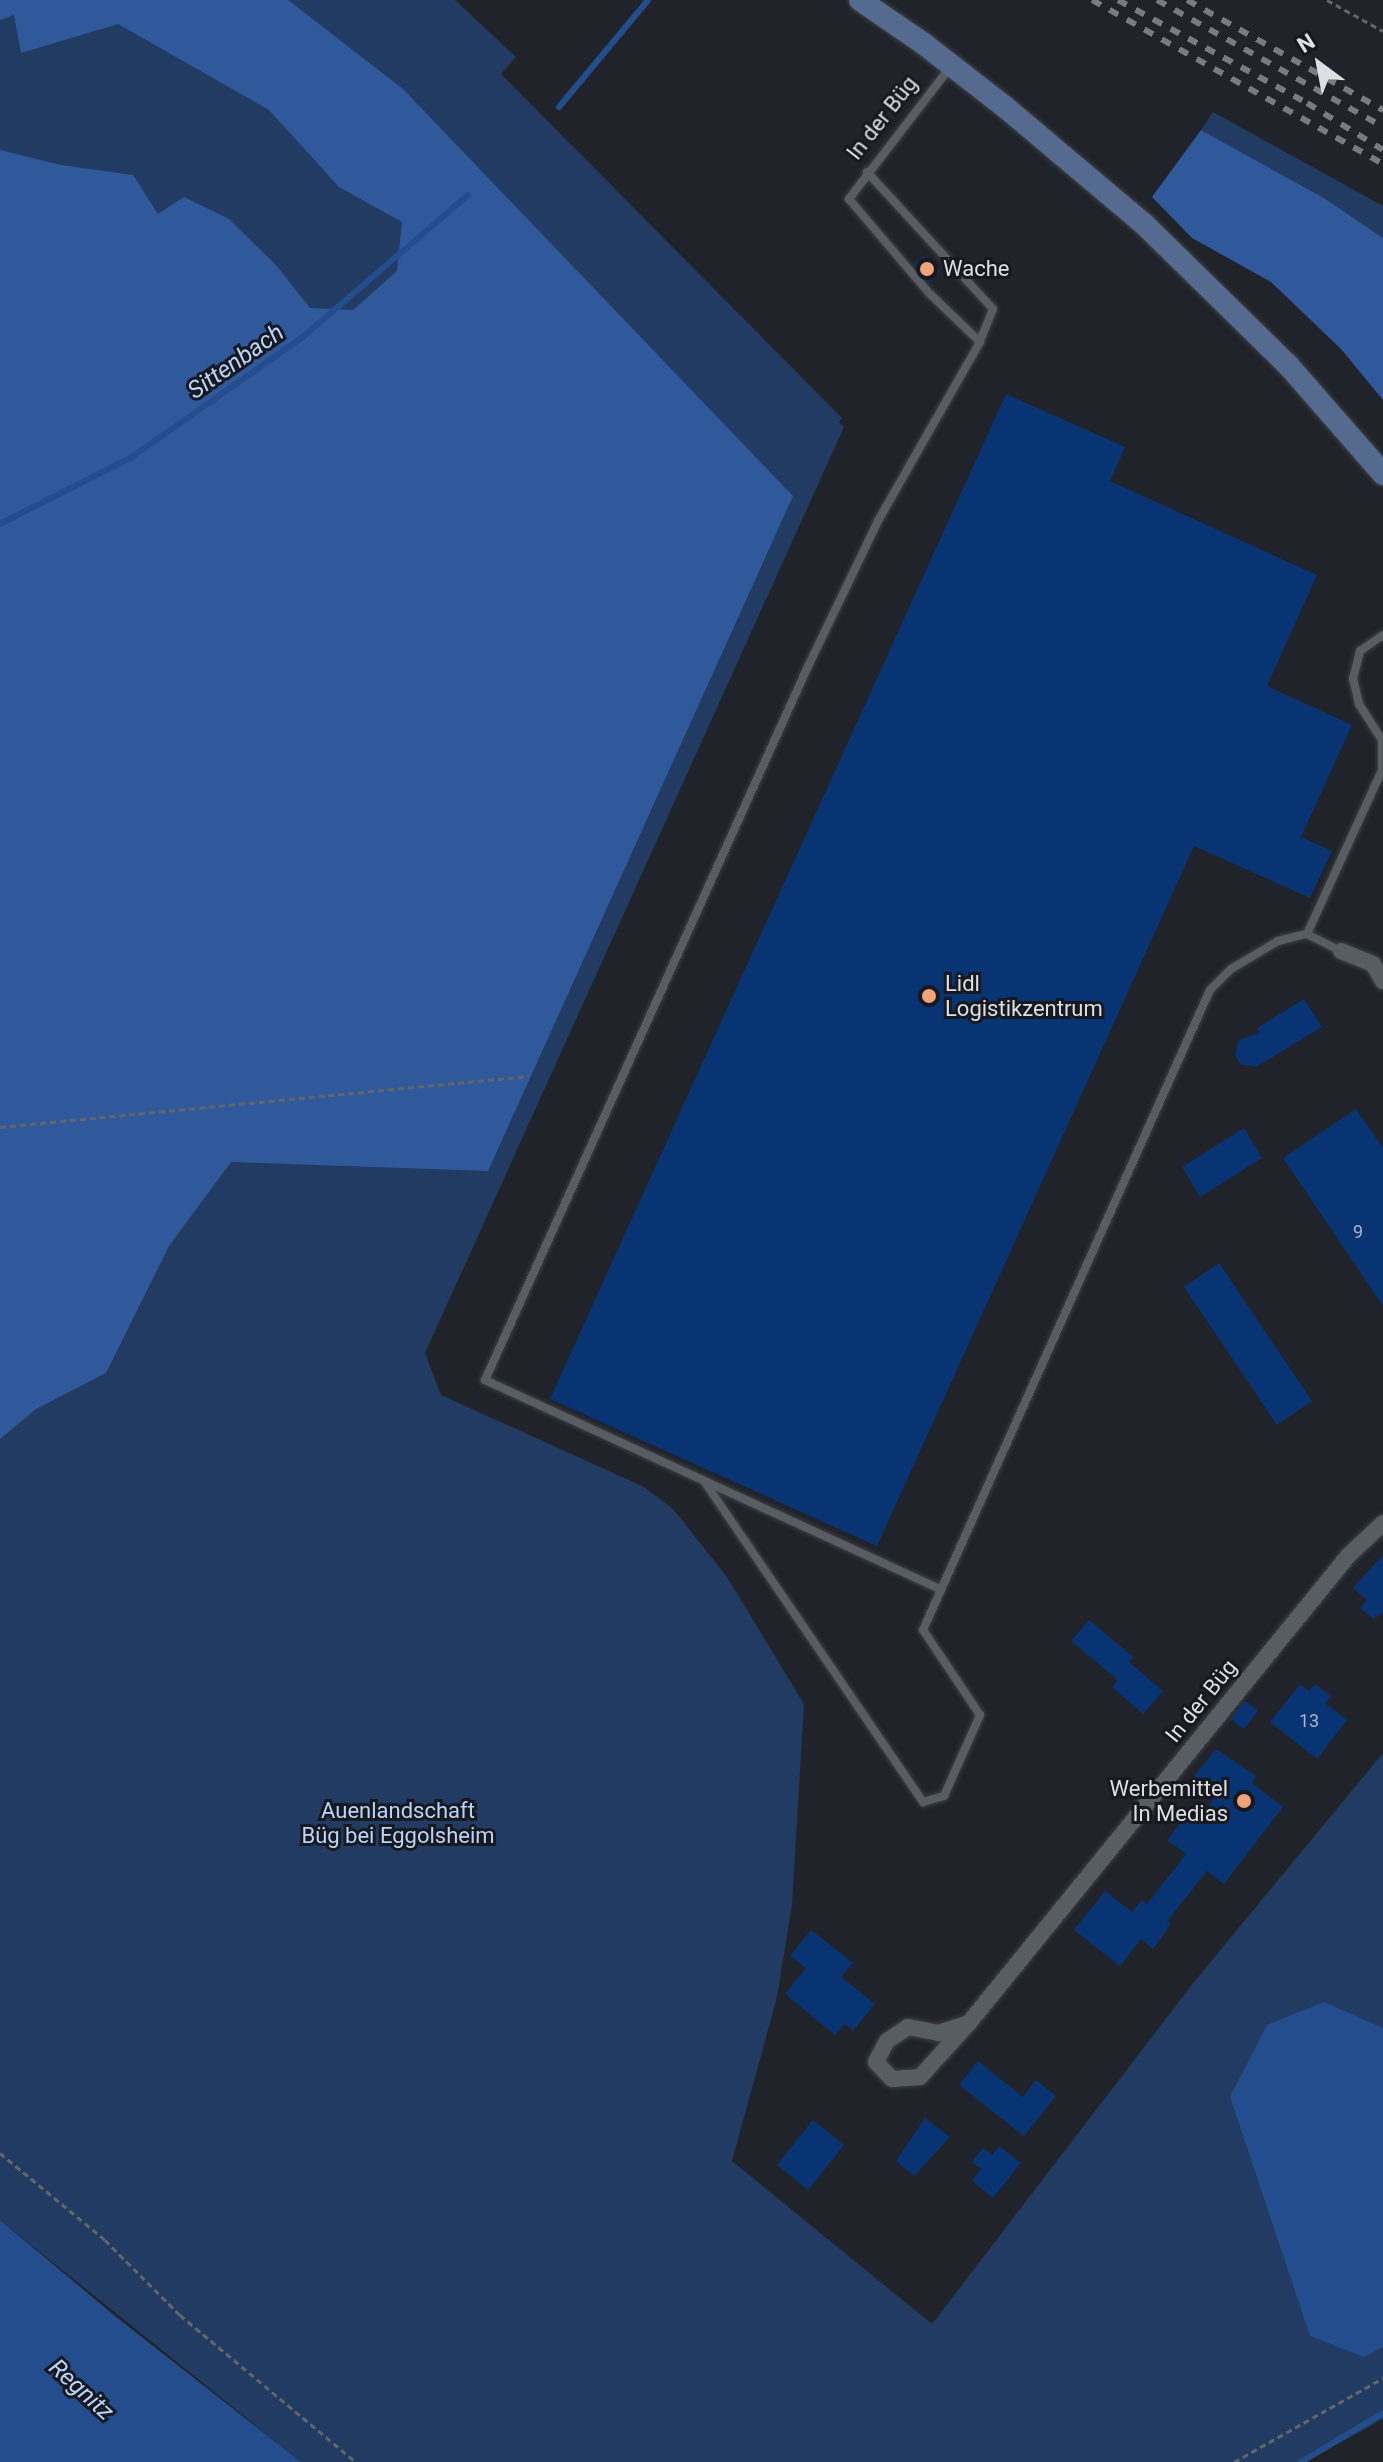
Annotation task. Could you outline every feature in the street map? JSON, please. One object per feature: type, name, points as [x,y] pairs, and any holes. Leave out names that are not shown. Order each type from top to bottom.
[{"type":"main road","points":[[860,0],[951,66],[1082,170],[1199,274],[1288,365],[1383,474]]},
{"type":"street","points":[[1341,951],[1373,964],[1383,981]]},
{"type":"street","name":"In der Büg","points":[[969,2023],[939,2033],[908,2027],[887,2041],[876,2062],[892,2079],[920,2077],[969,2023],[1348,1556],[1383,1523]]},
{"type":"lane","name":"In der Büg","points":[[951,66],[849,199],[929,293],[980,342]]},
{"type":"lane","points":[[867,172],[993,309],[980,342],[878,521],[805,673],[485,1380],[940,1589]]},
{"type":"lane","points":[[1307,934],[1383,768],[1382,740],[1359,704],[1353,679],[1360,651],[1383,635]]},
{"type":"lane","points":[[703,1481],[923,1802],[944,1796],[980,1715],[923,1630],[1210,990],[1251,955],[1278,941],[1307,934],[1341,951]]},
{"type":"path","points":[[1327,0],[1383,31]]},
{"type":"path","points":[[0,1127],[529,1076]]},
{"type":"path","points":[[0,2153],[105,2240],[180,2315],[356,2462]]},
{"type":"path","points":[[1234,2462],[1383,2378]]},
{"type":"green space","name":"Auenlandschaft Büg bei Eggolsheim","points":[[0,0],[455,0],[516,57],[501,74],[842,418],[839,422],[844,427],[425,1353],[441,1395],[644,1487],[673,1509],[727,1577],[804,1704],[792,1905],[777,1997],[732,2161],[932,2324],[1194,1982],[1383,1753],[1383,2419],[1305,2462],[301,2462],[0,2220]]},
{"type":"green space","points":[[1213,112],[1383,206],[1383,238],[1324,198],[1201,130]]},
{"type":"shaded area","points":[[0,0],[288,0],[403,89],[793,496],[488,1171],[231,1162],[169,1246],[106,1373],[36,1409],[0,1439],[0,150],[61,165],[133,175],[158,214],[184,197],[229,219],[276,265],[310,308],[353,310],[397,271],[402,222],[339,187],[269,110],[118,24],[21,53],[14,15],[0,20]]},
{"type":"shaded area","points":[[1201,130],[1324,198],[1383,238],[1383,400],[1341,349],[1271,282],[1192,238],[1152,197]]},
{"type":"water","points":[[1324,2002],[1383,2028],[1383,2347],[1364,2357],[1310,2336],[1230,2097],[1267,2025]]},
{"type":"water","name":"Regnitz","points":[[0,2220],[115,2316],[301,2462],[0,2462]]},
{"type":"building","name":"Wache","points":[[924,256],[940,271],[929,282],[914,265]]},
{"type":"building","name":"Lidl Logistikzentrum","points":[[1006,394],[1125,447],[1110,481],[1317,575],[1267,686],[1352,725],[1301,837],[1332,851],[1310,898],[1194,846],[877,1546],[550,1399]]},
{"type":"building","points":[[1304,999],[1322,1027],[1256,1067],[1240,1064],[1235,1055],[1239,1040],[1260,1032],[1257,1028]]},
{"type":"building","points":[[1356,1109],[1383,1148],[1383,1306],[1283,1158]]},
{"type":"building","points":[[1244,1128],[1262,1158],[1200,1197],[1182,1167]]},
{"type":"building","points":[[1219,1263],[1312,1401],[1277,1425],[1184,1287]]},
{"type":"building","points":[[1383,1555],[1383,1612],[1374,1619],[1360,1608],[1367,1600],[1353,1588]]},
{"type":"building","points":[[1089,1620],[1133,1657],[1129,1662],[1163,1691],[1143,1714],[1112,1687],[1118,1680],[1071,1641]]},
{"type":"building","points":[[1300,1684],[1309,1691],[1315,1684],[1331,1696],[1325,1703],[1347,1720],[1317,1759],[1270,1722]]},
{"type":"building","points":[[1245,1701],[1258,1711],[1244,1729],[1230,1719]]},
{"type":"building","points":[[1216,1749],[1256,1776],[1252,1783],[1283,1807],[1224,1884],[1207,1871],[1167,1921],[1171,1924],[1153,1949],[1141,1939],[1120,1966],[1074,1930],[1105,1891],[1132,1912],[1142,1900],[1147,1904],[1186,1854],[1167,1840],[1186,1816],[1195,1823],[1218,1794],[1194,1776]]},
{"type":"building","points":[[811,1930],[853,1963],[841,1977],[875,2004],[853,2031],[845,2024],[835,2035],[785,1994],[806,1968],[790,1956]]},
{"type":"building","points":[[978,2061],[1023,2097],[1036,2080],[1056,2096],[1024,2136],[959,2085]]},
{"type":"building","points":[[925,2118],[950,2137],[914,2176],[896,2161]]},
{"type":"building","points":[[813,2120],[844,2145],[808,2190],[777,2165]]},
{"type":"building","points":[[999,2146],[1021,2163],[993,2198],[972,2181],[981,2169],[972,2162],[983,2148],[992,2155]]},
{"type":"waterway","name":"Sittenbach","points":[[559,107],[648,0]]},
{"type":"waterway","name":"Sittenbach","points":[[0,524],[132,457],[304,336],[468,195]]},
{"type":"waterway","points":[[1301,2462],[1383,2413]]},
{"type":"railway","points":[[1092,0],[1383,164]]},
{"type":"railway","points":[[1118,0],[1307,103],[1383,150]]},
{"type":"railway","points":[[1157,0],[1383,127]]},
{"type":"railway","points":[[1187,0],[1383,110]]},
{"type":"place","name":"Wache","points":[[927,269]]},
{"type":"place","name":"Lidl Logistikzentrum","points":[[929,996]]},
{"type":"place","name":"Werbemittel In Medias","points":[[1244,1801]]}]
